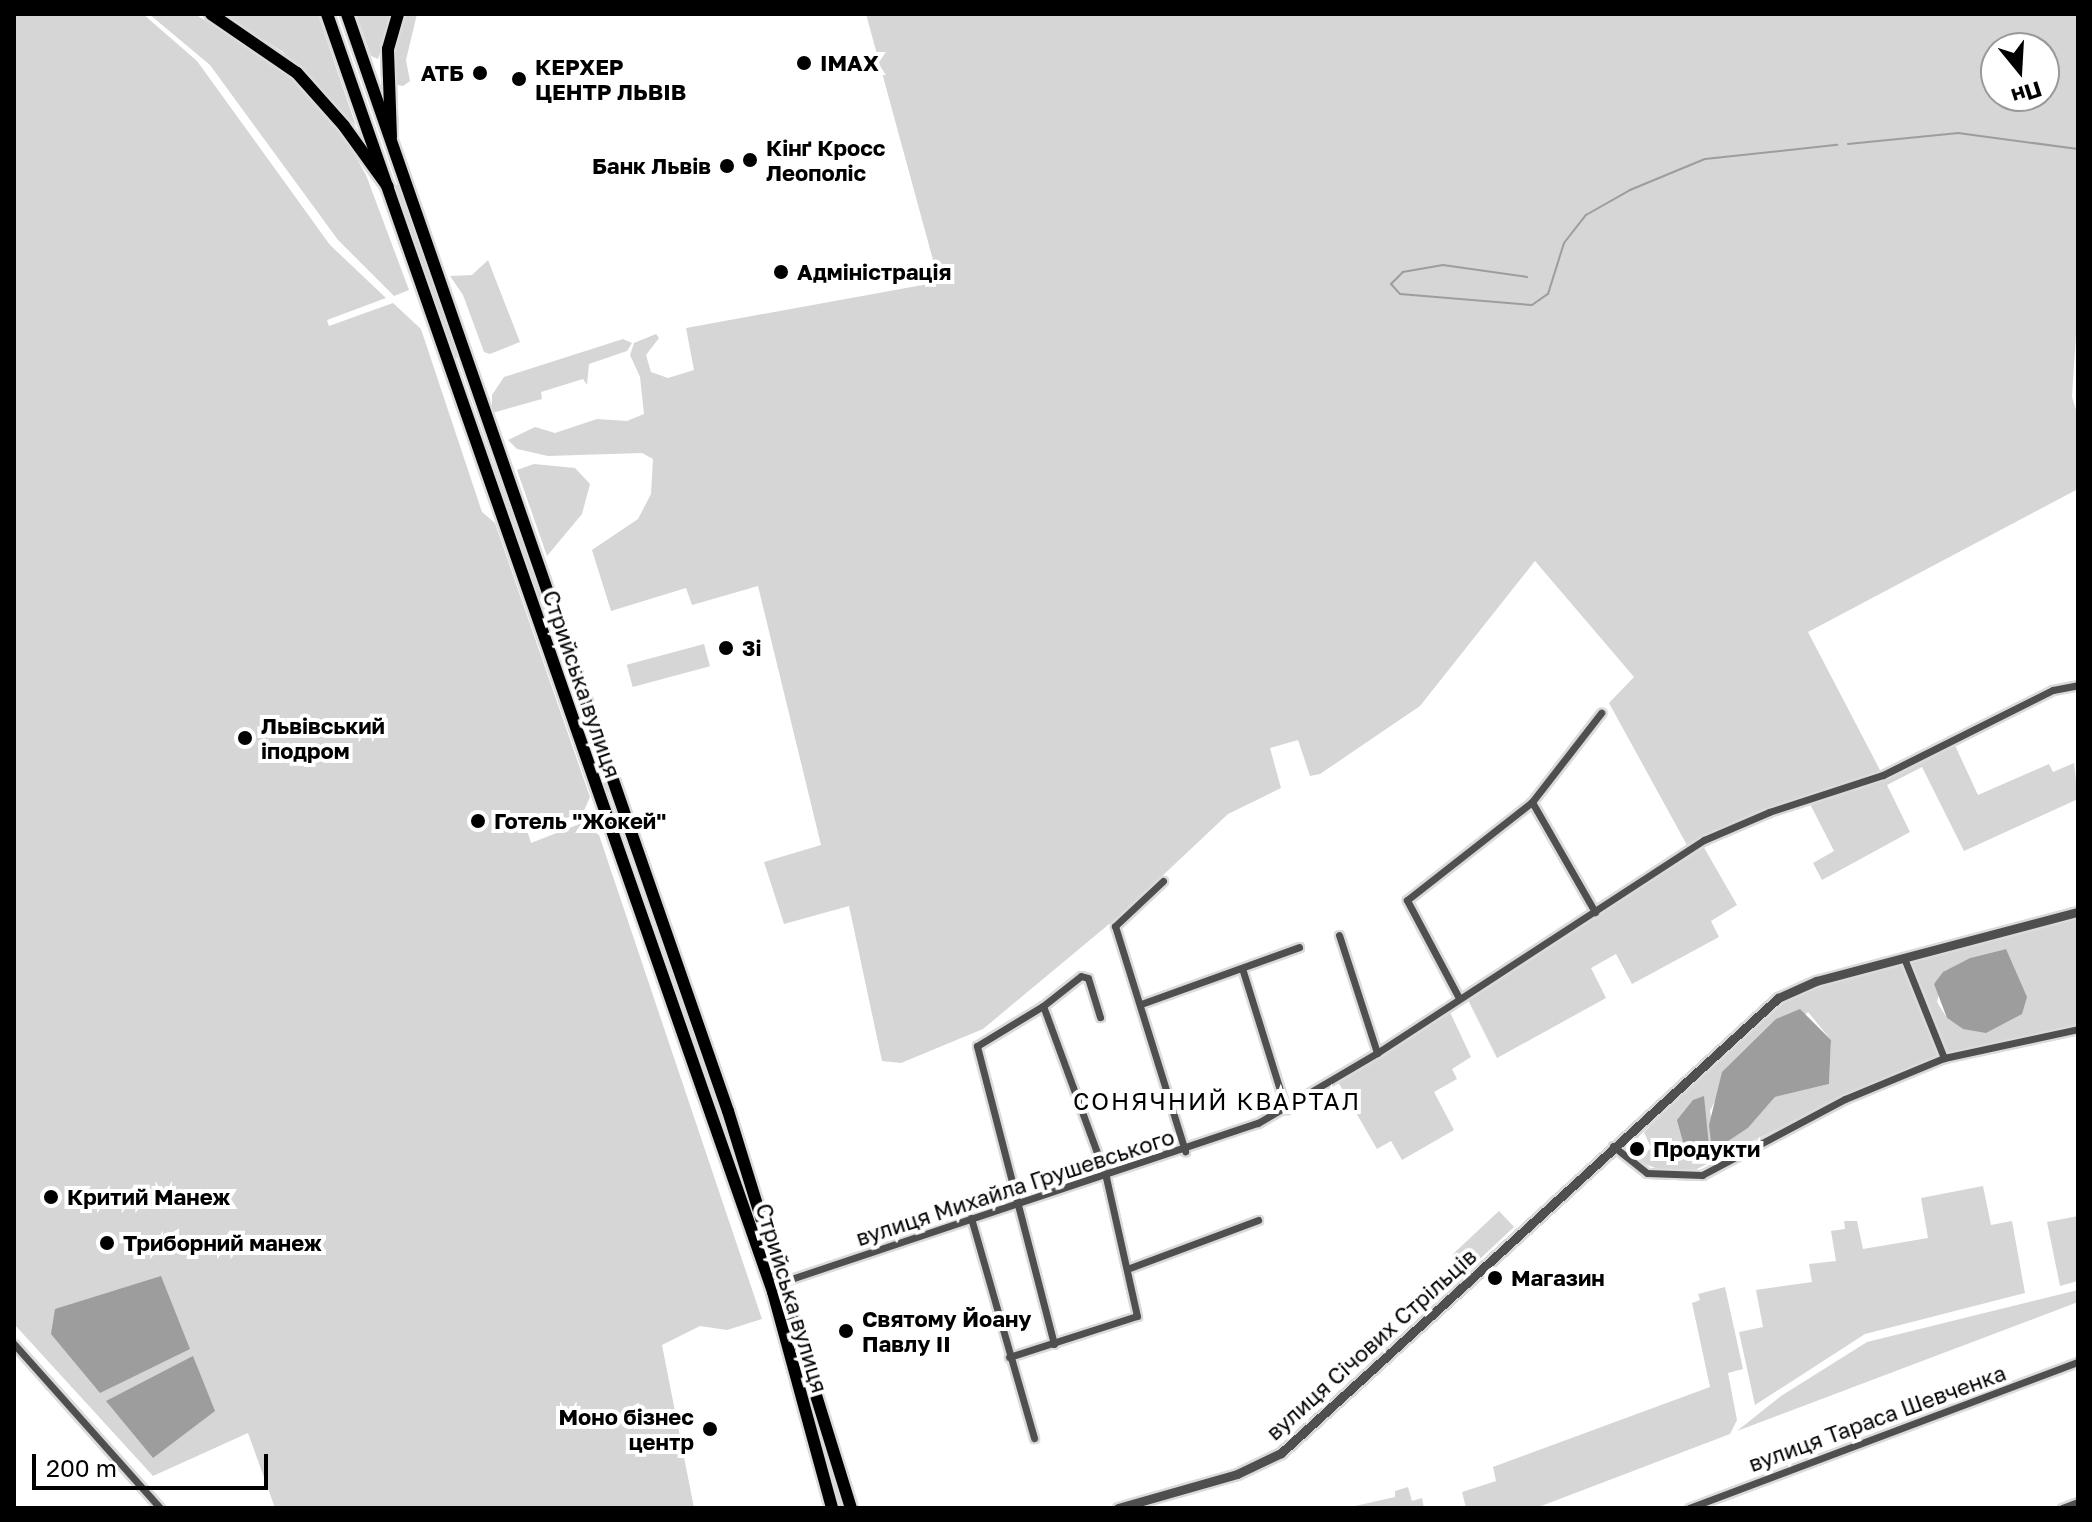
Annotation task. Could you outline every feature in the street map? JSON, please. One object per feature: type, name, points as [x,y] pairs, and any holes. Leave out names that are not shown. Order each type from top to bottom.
[{"type":"main road","points":[[211,14],[306,82],[388,187]]},
{"type":"main road","name":"Стрийська вулиця","points":[[327,14],[773,1292],[832,1508]]},
{"type":"main road","name":"Стрийська вулиця","points":[[347,14],[785,1281],[851,1508]]},
{"type":"main road","points":[[391,137],[388,49],[398,14]]},
{"type":"main road","points":[[457,385],[472,381]]},
{"type":"street","name":"вулиця Михайла Грушевського","points":[[785,1281],[971,1218],[1185,1151],[1286,1109],[1704,840],[1769,812],[1883,775],[2053,690],[2078,685]]},
{"type":"street","points":[[1459,998],[1407,900],[1532,802],[1601,713]]},
{"type":"street","points":[[1532,802],[1595,912]]},
{"type":"street","points":[[1163,881],[1115,926],[1185,1151]]},
{"type":"street","name":"вулиця Січових Стрільців","points":[[1118,1508],[1237,1474],[1281,1453],[1778,998],[1816,981],[2078,912]]},
{"type":"street","points":[[1339,935],[1377,1053]]},
{"type":"street","points":[[1141,1004],[1299,947]]},
{"type":"street","points":[[1904,958],[1944,1058]]},
{"type":"street","points":[[1242,968],[1286,1109]]},
{"type":"street","points":[[1054,1344],[977,1046],[1043,1006],[1085,975],[1100,1017]]},
{"type":"street","points":[[1009,1357],[1137,1316],[1106,1177],[1043,1006]]},
{"type":"street","points":[[1613,1146],[1647,1173],[1702,1175],[1845,1099],[1944,1058],[2078,1029]]},
{"type":"street","points":[[971,1218],[1034,1438]]},
{"type":"street","points":[[1127,1269],[1258,1220]]},
{"type":"street","points":[[14,1344],[160,1508]]},
{"type":"street","name":"вулиця Тараса Шевченка","points":[[1689,1508],[2078,1362]]},
{"type":"street","points":[[2062,1508],[2078,1502]]},
{"type":"shaded area","name":"Львівський іподром","points":[[14,14],[143,14],[197,61],[330,245],[386,298],[327,320],[329,326],[393,303],[421,329],[482,512],[495,523],[590,797],[583,813],[527,830],[531,843],[582,823],[599,835],[762,1319],[727,1330],[700,1326],[662,1345],[694,1508],[275,1508],[248,1433],[153,1476],[14,1324]]},
{"type":"shaded area","points":[[149,14],[195,14],[293,77],[340,128],[366,175],[409,290],[394,296],[338,240],[210,65]]},
{"type":"shaded area","points":[[223,14],[318,14],[356,126],[283,52]]},
{"type":"shaded area","points":[[356,14],[394,14],[378,59],[371,56]]},
{"type":"shaded area","points":[[406,14],[417,14],[406,60],[410,81],[403,86],[392,84],[394,48]]},
{"type":"shaded area","points":[[866,14],[2078,14],[2078,304],[2072,397],[2078,416],[2078,489],[1808,632],[1881,772],[1779,804],[1688,847],[1609,703],[1634,677],[1535,561],[1420,706],[1320,774],[1310,776],[1298,740],[1270,748],[1281,788],[1228,814],[1126,910],[983,1029],[901,1063],[882,1061],[849,906],[784,924],[764,862],[821,845],[758,586],[692,605],[686,588],[611,611],[592,550],[638,519],[651,494],[653,459],[642,453],[548,456],[517,449],[508,440],[535,427],[555,433],[597,419],[627,421],[644,414],[640,377],[630,355],[634,343],[656,334],[659,338],[646,355],[651,372],[668,378],[694,370],[686,328],[939,282]]},
{"type":"shaded area","points":[[398,184],[457,356],[456,359],[393,187]]},
{"type":"shaded area","points":[[488,260],[520,342],[490,354],[484,352],[463,295],[450,276],[472,275]]},
{"type":"shaded area","points":[[623,339],[632,343],[627,351],[589,364],[587,385],[583,379],[541,392],[542,399],[492,413],[492,395],[504,377]]},
{"type":"shaded area","points":[[471,401],[608,781],[608,792],[604,789]]},
{"type":"shaded area","points":[[534,464],[575,468],[590,484],[582,514],[547,556],[517,470]]},
{"type":"shaded area","points":[[704,644],[710,666],[633,687],[627,665]]},
{"type":"shaded area","points":[[1953,741],[1978,795],[2049,764],[2053,772],[2074,763],[2078,799],[1964,851],[1922,767],[1887,785],[1910,832],[1822,880],[1813,863],[1834,851],[1809,802],[1882,779]]},
{"type":"shaded area","points":[[617,814],[781,1284],[845,1508],[840,1508],[776,1286]]},
{"type":"shaded area","points":[[1702,844],[1737,905],[1711,921],[1719,937],[1632,984],[1616,954],[1591,968],[1606,998],[1497,1058],[1467,998]]},
{"type":"shaded area","points":[[2078,919],[2078,1024],[1937,1057],[1843,1096],[1693,1171],[1666,1172],[1637,1161],[1651,1148],[1644,1132],[1780,1003],[1818,986]],"holes":[[[2006,949],[1963,1029],[1947,1018],[1937,1002],[1944,972],[1970,958]],[[1808,1012],[1831,1040],[1829,1084],[1775,1097],[1748,1128],[1718,1148],[1710,1111],[1716,1099]]]},
{"type":"shaded area","points":[[2006,949],[2027,997],[2022,1014],[1986,1033],[1963,1029],[1947,1018],[1934,984],[1943,972],[1970,958]]},
{"type":"shaded area","points":[[1800,1009],[1831,1040],[1829,1084],[1775,1097],[1748,1128],[1718,1148],[1711,1142],[1709,1125],[1722,1072],[1776,1019]]},
{"type":"shaded area","points":[[1449,1010],[1471,1057],[1452,1069],[1457,1079],[1434,1092],[1454,1130],[1402,1160],[1391,1141],[1377,1149],[1337,1080]]},
{"type":"shaded area","points":[[1704,1096],[1709,1146],[1697,1152],[1683,1142],[1677,1120],[1693,1100]]},
{"type":"shaded area","points":[[1983,1186],[1991,1225],[2012,1221],[2025,1293],[1865,1334],[1755,1405],[1739,1332],[1763,1327],[1756,1290],[1812,1282],[1809,1264],[1836,1261],[1831,1231],[1845,1229],[1844,1221],[1857,1221],[1863,1249],[1928,1238],[1921,1198]]},
{"type":"shaded area","points":[[1499,1211],[1514,1227],[1467,1271],[1452,1255]]},
{"type":"shaded area","points":[[2078,1216],[2078,1281],[2060,1286],[2047,1222]]},
{"type":"shaded area","points":[[161,1276],[190,1349],[100,1393],[51,1334],[55,1309]]},
{"type":"shaded area","points":[[1725,1287],[1743,1369],[1728,1373],[1737,1420],[1730,1434],[1536,1508],[1466,1508],[1462,1492],[1496,1481],[1493,1467],[1710,1387],[1692,1303],[1700,1300],[1698,1294]]},
{"type":"shaded area","points":[[2078,1290],[2078,1302],[1737,1431],[1781,1396],[1867,1342]]},
{"type":"shaded area","points":[[193,1356],[215,1411],[153,1458],[106,1401]]},
{"type":"shaded area","points":[[1408,1487],[1412,1501],[1422,1498],[1424,1508],[1346,1508],[1395,1497],[1395,1491]]},
{"type":"waterway","points":[[1848,144],[1958,133],[2078,149]]},
{"type":"waterway","points":[[1527,277],[1443,265],[1403,272],[1391,284],[1400,294],[1532,305],[1548,294],[1564,243],[1586,215],[1630,190],[1705,159],[1837,145]]},
{"type":"waterway","points":[[2078,358],[2078,373]]},
{"type":"place","name":"IMAX","points":[[804,63]]},
{"type":"place","name":"АТБ","points":[[480,73]]},
{"type":"place","name":"КЕРХЕР ЦЕНТР ЛЬВІВ","points":[[519,79]]},
{"type":"place","name":"Кінґ Кросс Леополіс","points":[[750,160]]},
{"type":"place","name":"Банк Львів","points":[[727,166]]},
{"type":"place","name":"Адміністрація","points":[[781,272]]},
{"type":"place","name":"3і","points":[[726,648]]},
{"type":"place","name":"Львівський іподром","points":[[245,738]]},
{"type":"place","name":"Готель \"Жокей\"","points":[[478,821]]},
{"type":"place","name":"Продукти","points":[[1637,1149]]},
{"type":"place","name":"Критий Манеж","points":[[51,1197]]},
{"type":"place","name":"Триборний манеж","points":[[107,1243]]},
{"type":"place","name":"Магазин","points":[[1495,1278]]},
{"type":"place","name":"Святому Йоану Павлу ІІ","points":[[846,1331]]},
{"type":"place","name":"Моно бізнес центр","points":[[710,1429]]},
{"type":"district","name":"СОНЯЧНИЙ КВАРТАЛ","points":[[1217,1101]]}]
